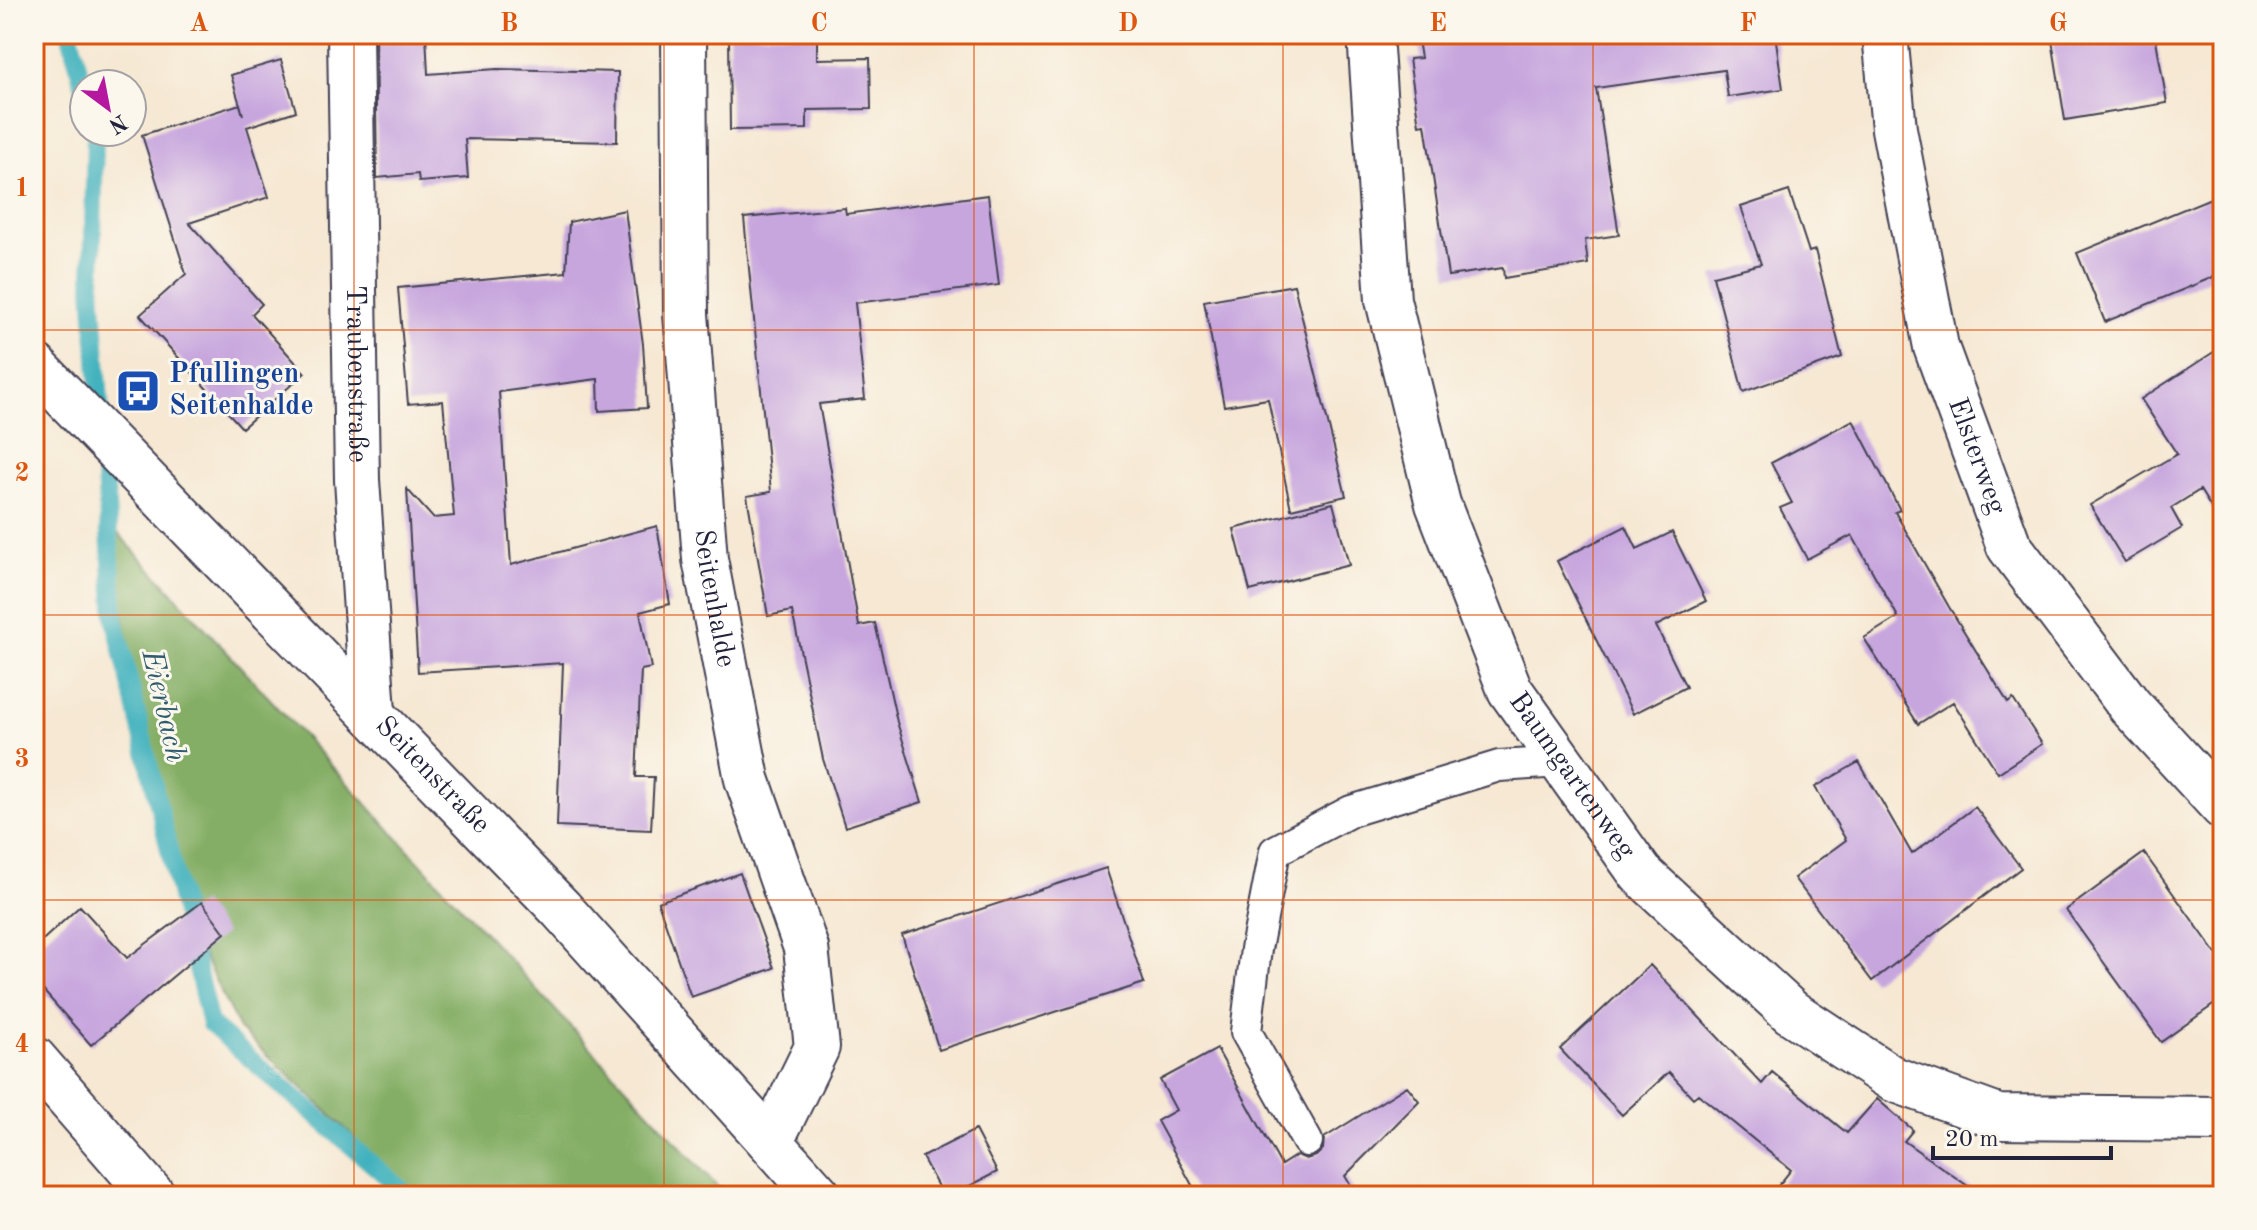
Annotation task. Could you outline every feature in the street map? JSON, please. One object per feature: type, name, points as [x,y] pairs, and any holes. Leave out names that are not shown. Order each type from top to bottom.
[{"type":"street","name":"Traubenstraße","points":[[350,34],[357,480],[373,712]]},
{"type":"street","name":"Seitenhalde","points":[[684,34],[686,314],[705,559],[747,779],[806,948],[817,1047],[771,1141]]},
{"type":"street","name":"Baumgartenweg","points":[[1370,34],[1388,300],[1438,504],[1510,690],[1641,874],[1791,1012],[1893,1079],[1998,1117],[2223,1119]]},
{"type":"street","name":"Elsterweg","points":[[1885,34],[1894,129],[1936,347],[2009,546],[2130,706],[2223,807]]},
{"type":"street","name":"Seitenstraße","points":[[34,365],[561,909],[819,1196]]},
{"type":"street","points":[[34,1059],[153,1196]]},
{"type":"lane","points":[[1307,1141],[1246,1032],[1256,949],[1275,851],[1351,811],[1499,766],[1561,762]]},
{"type":"green space","points":[[104,518],[726,1196],[404,1196],[349,1132],[239,1029],[180,908]]},
{"type":"building","points":[[375,34],[426,34],[428,74],[497,69],[618,72],[617,142],[465,139],[468,178],[419,182],[418,174],[377,178]]},
{"type":"building","points":[[729,34],[817,34],[817,59],[870,58],[871,109],[807,110],[807,129],[730,130]]},
{"type":"building","points":[[1417,34],[1775,34],[1783,89],[1728,97],[1724,70],[1596,88],[1619,235],[1585,240],[1588,264],[1504,278],[1503,268],[1448,276],[1425,124],[1419,125],[1409,59],[1421,58]]},
{"type":"building","points":[[2051,34],[2155,34],[2167,103],[2065,120]]},
{"type":"building","points":[[281,60],[296,111],[247,127],[269,197],[189,223],[262,304],[252,314],[305,373],[242,428],[140,315],[186,274],[146,148],[148,133],[240,104],[231,75]]},
{"type":"building","points":[[1789,191],[1809,252],[1815,250],[1842,357],[1743,392],[1713,276],[1761,264],[1741,207]]},
{"type":"building","points":[[2223,193],[2223,273],[2105,322],[2077,253]]},
{"type":"building","points":[[988,195],[999,285],[855,303],[865,399],[819,404],[859,626],[875,623],[897,722],[922,802],[845,827],[823,759],[792,611],[768,616],[747,496],[771,492],[744,218],[845,208],[846,214]]},
{"type":"building","points":[[625,210],[643,344],[647,408],[599,411],[598,379],[499,392],[511,565],[657,526],[670,604],[640,612],[651,668],[641,670],[636,777],[654,777],[651,830],[557,826],[563,663],[418,672],[407,489],[433,518],[454,516],[443,401],[408,404],[398,288],[566,272],[569,222]]},
{"type":"building","points":[[1294,285],[1346,496],[1291,509],[1268,399],[1224,406],[1204,301]]},
{"type":"building","points":[[2223,346],[2223,527],[2200,490],[2171,508],[2182,528],[2125,562],[2090,505],[2177,454],[2141,399]]},
{"type":"building","points":[[1853,420],[1900,510],[1895,512],[1949,607],[2008,703],[2013,699],[2042,744],[1998,773],[1953,702],[1918,724],[1864,638],[1898,617],[1852,535],[1807,559],[1780,508],[1792,503],[1771,463]]},
{"type":"building","points":[[1333,503],[1349,565],[1250,591],[1234,529]]},
{"type":"building","points":[[1626,526],[1637,549],[1672,532],[1706,601],[1656,626],[1686,687],[1633,714],[1557,561]]},
{"type":"building","points":[[1859,762],[1912,854],[1975,807],[2021,868],[1872,981],[1794,878],[1846,840],[1815,787]]},
{"type":"building","points":[[2144,853],[2223,963],[2223,998],[2161,1042],[2066,910]]},
{"type":"building","points":[[1106,868],[1144,983],[939,1050],[902,935]]},
{"type":"building","points":[[740,873],[774,968],[691,997],[658,902]]},
{"type":"building","points":[[202,902],[225,933],[91,1045],[34,980],[34,948],[80,906],[127,958]]},
{"type":"building","points":[[1650,965],[1762,1084],[1772,1072],[1847,1133],[1877,1099],[1913,1130],[1904,1141],[1982,1196],[1770,1196],[1791,1170],[1698,1094],[1693,1098],[1669,1072],[1622,1115],[1560,1049]]},
{"type":"building","points":[[1217,1049],[1281,1165],[1297,1155],[1306,1159],[1316,1156],[1323,1149],[1324,1138],[1407,1086],[1419,1101],[1345,1176],[1357,1196],[1198,1196],[1157,1121],[1176,1110],[1160,1080]]},
{"type":"building","points":[[975,1130],[997,1172],[950,1196],[943,1196],[922,1157]]},
{"type":"waterway","name":"Eierbach","points":[[70,34],[79,68]]},
{"type":"waterway","name":"Eierbach","points":[[95,148],[92,287],[115,620],[210,1024],[409,1196]]},
{"type":"place","name":"Pfullingen Seitenhalde","points":[[138,391]]}]
